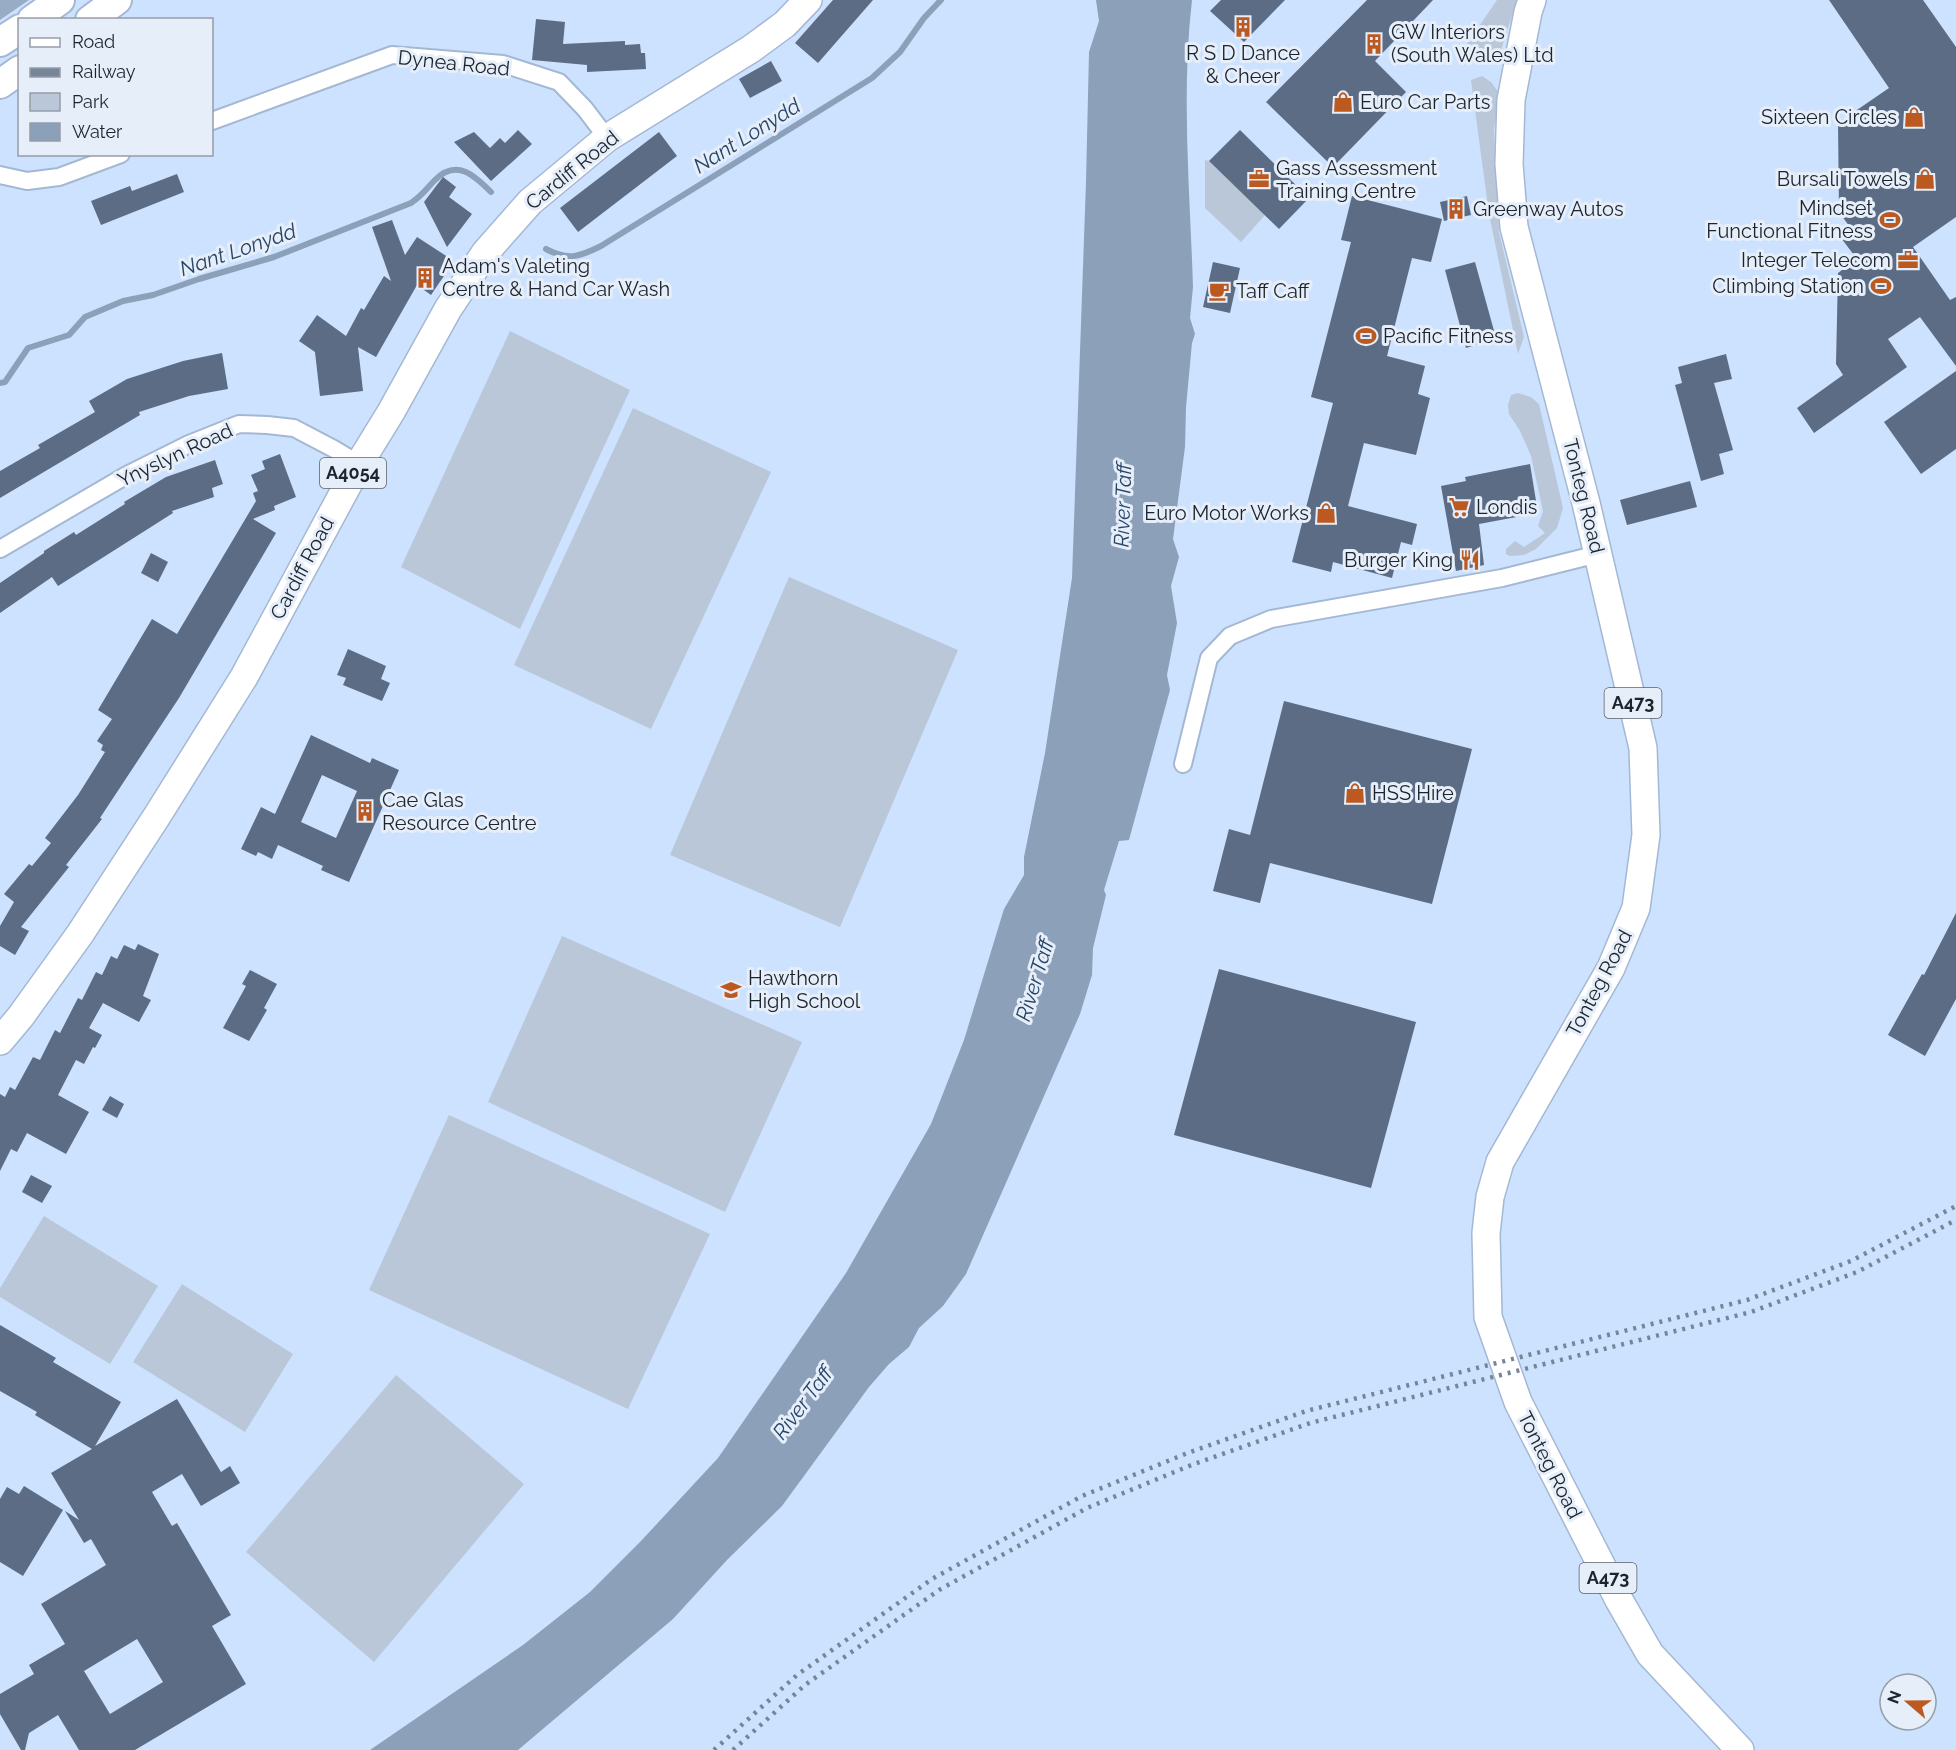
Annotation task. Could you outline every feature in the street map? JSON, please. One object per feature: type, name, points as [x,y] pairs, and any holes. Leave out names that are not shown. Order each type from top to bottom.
[{"type":"highway","points":[[35,18],[60,0]]},
{"type":"highway","points":[[93,18],[117,0]]},
{"type":"highway","points":[[0,42],[18,29]]},
{"type":"highway","points":[[0,84],[18,71]]},
{"type":"main road","name":"Cardiff Road","points":[[0,1041],[21,1016],[80,934],[158,816],[238,687],[358,464],[391,412],[448,309],[485,253],[530,202],[607,138],[751,49],[785,24],[808,0]]},
{"type":"main road","name":"Tonteg Road","points":[[1532,0],[1511,100],[1509,164],[1514,227],[1554,376],[1643,748],[1646,835],[1636,908],[1611,968],[1500,1162],[1490,1197],[1486,1233],[1488,1317],[1518,1402],[1619,1600],[1650,1654],[1740,1750]]},
{"type":"street","name":"Dynea Road","points":[[213,121],[392,55],[503,64],[559,82],[585,109],[607,138]]},
{"type":"street","points":[[0,175],[27,181],[59,177],[116,156]]},
{"type":"street","name":"Ynyslyn Road","points":[[0,549],[127,475],[189,444],[239,424],[294,428],[334,448],[358,464]]},
{"type":"street","points":[[1183,764],[1209,658],[1230,636],[1271,619],[1502,578],[1598,554]]},
{"type":"green space","points":[[1497,0],[1517,0],[1500,53],[1490,58],[1465,59],[1460,54]]},
{"type":"green space","points":[[1482,76],[1491,82],[1499,93],[1494,130],[1499,232],[1524,337],[1518,354],[1489,214],[1471,80]]},
{"type":"green space","points":[[1205,160],[1209,161],[1265,215],[1241,242],[1205,208]]},
{"type":"green space","points":[[510,331],[630,390],[520,629],[401,567]]},
{"type":"green space","points":[[1518,393],[1531,397],[1539,404],[1563,508],[1557,528],[1536,549],[1524,555],[1510,556],[1506,554],[1506,549],[1515,541],[1524,547],[1545,533],[1538,526],[1543,511],[1531,456],[1520,431],[1509,414],[1508,405],[1511,395]]},
{"type":"green space","points":[[633,408],[771,472],[651,729],[514,665]]},
{"type":"green space","points":[[789,577],[958,650],[840,927],[670,855]]},
{"type":"green space","points":[[562,936],[802,1042],[725,1212],[488,1102]]},
{"type":"green space","points":[[449,1115],[710,1234],[628,1409],[369,1290]]},
{"type":"green space","points":[[44,1216],[158,1286],[110,1364],[0,1297],[0,1288]]},
{"type":"green space","points":[[182,1284],[293,1354],[245,1432],[133,1362]]},
{"type":"green space","points":[[396,1375],[524,1484],[374,1662],[246,1552]]},
{"type":"shaded area","points":[[0,0],[29,0],[0,20]]},
{"type":"water","name":"River Taff","points":[[1096,0],[1192,0],[1187,107],[1193,287],[1190,318],[1195,334],[1192,343],[1186,407],[1185,447],[1173,539],[1179,557],[1171,586],[1177,623],[1167,675],[1170,690],[1129,840],[1119,841],[1104,890],[1106,895],[1093,948],[1092,975],[1080,1014],[966,1274],[943,1306],[919,1328],[909,1347],[889,1364],[869,1387],[782,1506],[727,1560],[673,1619],[518,1750],[370,1750],[523,1645],[590,1592],[718,1458],[846,1273],[931,1124],[964,1040],[1004,909],[1024,875],[1024,857],[1045,753],[1072,578],[1089,52],[1099,21]]},
{"type":"building","points":[[833,0],[873,0],[818,63],[795,43]]},
{"type":"building","name":"R S D Dance & Cheer","points":[[1221,0],[1285,0],[1244,42],[1210,11]]},
{"type":"building","points":[[1367,0],[1433,0],[1375,61],[1406,92],[1333,167],[1266,102]]},
{"type":"building","points":[[1829,0],[1923,0],[1956,47],[1956,217],[1913,247],[1950,300],[1956,297],[1956,366],[1920,317],[1888,339],[1907,367],[1814,433],[1797,408],[1843,375],[1836,364],[1838,273],[1857,259],[1841,238],[1852,230],[1839,212],[1838,123],[1889,88]]},
{"type":"building","points":[[536,19],[565,22],[563,44],[625,41],[625,45],[640,44],[641,53],[645,53],[646,69],[587,72],[587,65],[532,60]]},
{"type":"building","points":[[771,61],[782,81],[750,98],[739,79]]},
{"type":"building","points":[[518,130],[532,144],[491,181],[454,142],[474,132],[490,148],[500,138],[505,143]]},
{"type":"building","points":[[1240,130],[1309,198],[1279,229],[1209,161]]},
{"type":"building","points":[[659,132],[677,156],[578,232],[560,208]]},
{"type":"building","points":[[177,174],[184,192],[101,225],[91,201],[130,186],[132,191]]},
{"type":"building","points":[[443,177],[456,187],[449,197],[472,214],[447,247],[424,202]]},
{"type":"building","points":[[1352,196],[1442,219],[1431,262],[1412,258],[1387,356],[1425,366],[1418,394],[1430,398],[1416,455],[1364,443],[1348,506],[1417,524],[1412,545],[1401,542],[1392,578],[1333,562],[1331,572],[1292,562],[1333,403],[1311,397],[1351,242],[1341,240]]},
{"type":"building","name":"Greenway Autos","points":[[1467,196],[1471,215],[1444,221],[1440,202]]},
{"type":"building","points":[[392,220],[405,255],[417,237],[454,261],[431,295],[417,285],[376,357],[358,347],[363,391],[320,396],[315,352],[299,341],[317,315],[346,336],[361,308],[364,310],[384,276],[391,281],[372,227]]},
{"type":"building","points":[[1213,262],[1240,268],[1230,313],[1203,307]]},
{"type":"building","points":[[1475,262],[1496,338],[1466,348],[1445,270]]},
{"type":"building","points":[[222,353],[228,389],[189,396],[139,412],[140,415],[0,498],[0,471],[40,448],[38,445],[95,412],[89,401],[127,379],[183,361]]},
{"type":"building","points":[[1726,354],[1732,379],[1714,383],[1733,450],[1719,454],[1724,474],[1701,481],[1675,385],[1682,383],[1678,367]]},
{"type":"building","points":[[1956,371],[1956,449],[1921,474],[1884,422]]},
{"type":"building","points":[[280,454],[296,497],[274,506],[275,510],[253,519],[276,533],[179,698],[100,818],[102,819],[66,865],[69,867],[21,927],[29,931],[15,955],[0,946],[0,926],[14,902],[4,894],[29,864],[32,866],[51,843],[45,838],[78,795],[105,752],[101,750],[103,745],[97,741],[112,719],[98,710],[152,619],[177,634],[256,501],[253,493],[258,491],[251,475],[265,469],[262,461]]},
{"type":"building","points":[[215,460],[223,484],[212,488],[214,497],[172,511],[173,513],[58,586],[52,577],[0,613],[0,583],[44,551],[74,532],[76,535],[166,477]]},
{"type":"building","points":[[1530,464],[1538,513],[1479,524],[1484,565],[1456,571],[1441,486],[1466,481],[1465,477]]},
{"type":"building","points":[[1690,481],[1697,507],[1627,525],[1620,500]]},
{"type":"building","points":[[151,553],[168,562],[158,582],[141,573]]},
{"type":"building","points":[[348,649],[386,666],[381,679],[390,683],[382,701],[343,685],[346,678],[337,675]]},
{"type":"building","points":[[1284,701],[1472,749],[1432,904],[1270,863],[1260,903],[1213,891],[1229,829],[1250,835]]},
{"type":"building","name":"Cae Glas Resource Centre","points":[[311,735],[370,763],[372,758],[399,770],[349,882],[321,870],[323,866],[278,845],[272,859],[258,852],[256,856],[241,849],[261,807],[275,814]],"holes":[[[322,775],[357,791],[336,838],[301,822]]]},
{"type":"building","points":[[1956,913],[1956,999],[1925,1056],[1888,1035],[1922,974],[1924,975]]},
{"type":"building","points":[[138,944],[159,954],[143,996],[151,1000],[139,1022],[103,1003],[89,1028],[102,1035],[84,1064],[76,1060],[58,1095],[89,1112],[66,1154],[27,1133],[17,1152],[11,1149],[0,1171],[0,1094],[5,1097],[10,1087],[15,1090],[33,1057],[40,1060],[55,1030],[60,1033],[78,998],[82,1000],[96,972],[102,975],[111,956],[117,959],[124,945],[135,950]]},
{"type":"building","points":[[1219,969],[1416,1022],[1371,1188],[1174,1135]]},
{"type":"building","points":[[250,970],[277,984],[264,1008],[267,1010],[249,1041],[223,1028],[246,986],[242,984]]},
{"type":"building","points":[[110,1096],[124,1104],[117,1118],[102,1110]]},
{"type":"building","points":[[31,1175],[52,1186],[42,1203],[22,1192]]},
{"type":"building","points":[[0,1325],[56,1358],[53,1362],[121,1402],[95,1446],[177,1399],[221,1472],[230,1466],[240,1483],[201,1506],[182,1474],[152,1492],[172,1526],[177,1523],[231,1615],[212,1626],[246,1684],[135,1750],[79,1750],[58,1715],[29,1733],[25,1750],[21,1750],[0,1714],[0,1694],[34,1674],[29,1665],[65,1644],[41,1604],[106,1565],[91,1539],[84,1543],[65,1511],[79,1520],[51,1473],[92,1449],[35,1415],[37,1412],[0,1391]],"holes":[[[137,1639],[163,1682],[110,1714],[84,1671]]]},
{"type":"building","points":[[24,1486],[63,1510],[23,1576],[0,1562],[0,1499],[7,1487],[19,1494]]},
{"type":"waterway","name":"Nant Lonydd","points":[[546,249],[561,255],[574,256],[601,246],[872,78],[900,52],[924,18],[941,0]]},
{"type":"waterway","name":"Nant Lonydd","points":[[0,383],[5,382],[28,348],[69,335],[85,317],[123,301],[153,295],[274,257],[411,203],[435,180],[451,170],[472,175],[491,192]]},
{"type":"railway","points":[[714,1750],[797,1675],[932,1579],[1082,1496],[1190,1452],[1306,1411],[1747,1300],[1851,1261],[1956,1206]]},
{"type":"railway","points":[[733,1750],[805,1685],[939,1590],[1087,1508],[1194,1464],[1310,1423],[1751,1312],[1857,1272],[1956,1220]]},
{"type":"place","name":"R S D Dance & Cheer","points":[[1243,27]]},
{"type":"place","name":"GW Interiors (South Wales) Ltd","points":[[1374,44]]},
{"type":"place","name":"Euro Car Parts","points":[[1343,102]]},
{"type":"place","name":"Sixteen Circles","points":[[1914,117]]},
{"type":"place","name":"Gass Assessment Training Centre","points":[[1259,179]]},
{"type":"place","name":"Bursali Towels","points":[[1925,179]]},
{"type":"place","name":"Greenway Autos","points":[[1456,209]]},
{"type":"place","name":"Mindset Functional Fitness","points":[[1890,220]]},
{"type":"place","name":"Integer Telecom","points":[[1908,260]]},
{"type":"place","name":"Adam's Valeting Centre & Hand Car Wash","points":[[425,278]]},
{"type":"place","name":"Climbing Station","points":[[1881,286]]},
{"type":"place","name":"Taff Caff","points":[[1219,291]]},
{"type":"place","name":"Pacific Fitness","points":[[1366,336]]},
{"type":"place","name":"Londis","points":[[1459,507]]},
{"type":"place","name":"Euro Motor Works","points":[[1326,513]]},
{"type":"place","name":"Burger King","points":[[1470,560]]},
{"type":"place","name":"HSS Hire","points":[[1355,793]]},
{"type":"place","name":"Cae Glas Resource Centre","points":[[365,811]]},
{"type":"place","name":"Hawthorn High School","points":[[731,990]]}]
